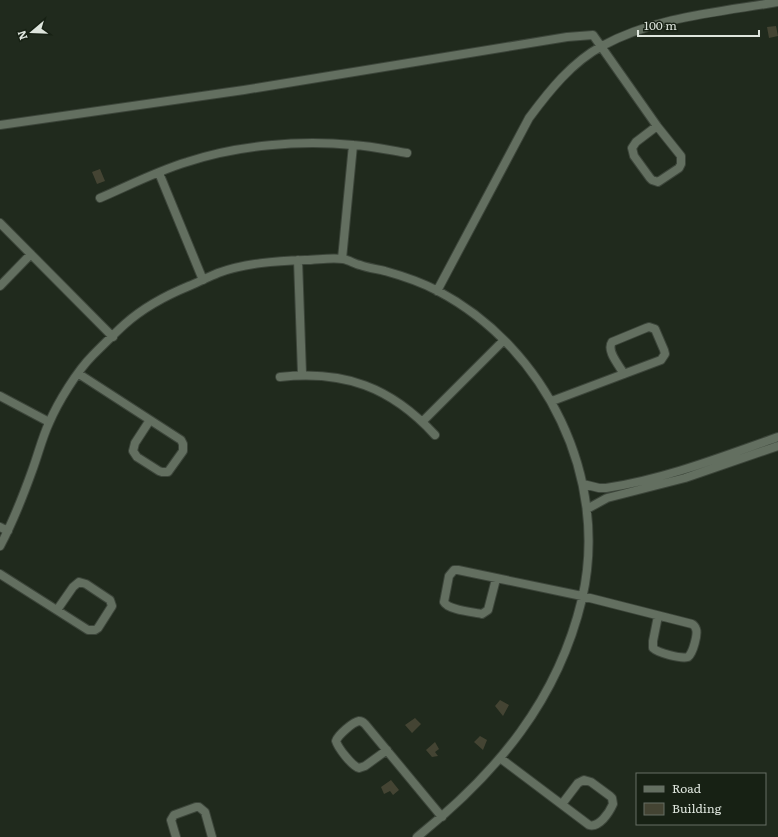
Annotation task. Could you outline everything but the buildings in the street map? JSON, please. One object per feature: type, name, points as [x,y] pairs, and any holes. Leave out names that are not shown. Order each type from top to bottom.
[{"type":"street","points":[[437,291],[529,118],[544,97],[561,78],[580,61],[601,46],[646,28],[669,21],[778,2]]},
{"type":"street","points":[[0,125],[244,90],[567,38],[593,36],[657,126],[681,156],[682,160],[679,168],[658,182],[650,178],[634,156],[632,148],[636,142],[657,126]]},
{"type":"street","points":[[100,198],[187,161],[226,152],[266,146],[306,143],[353,145],[407,153]]},
{"type":"street","points":[[342,259],[353,145]]},
{"type":"street","points":[[159,173],[202,280]]},
{"type":"street","points":[[0,223],[113,337]]},
{"type":"street","points":[[0,286],[31,254]]},
{"type":"street","points":[[0,546],[24,495],[49,422],[63,396],[92,356],[126,323],[170,294],[219,273],[245,266],[298,260],[342,259],[387,271],[437,291],[461,305],[504,340],[522,359],[552,401],[570,442],[583,484],[587,509],[587,553],[582,596],[573,632],[546,692],[523,729],[482,779],[442,817],[417,837]]},
{"type":"street","points":[[298,260],[302,374]]},
{"type":"street","points":[[552,401],[624,374],[661,360],[664,357],[664,350],[655,328],[646,328],[615,340],[610,345],[610,352],[624,374]]},
{"type":"street","points":[[423,421],[504,340]]},
{"type":"street","points":[[79,374],[181,440],[183,444],[183,451],[168,472],[159,471],[137,457],[133,451],[135,443],[150,420]]},
{"type":"street","points":[[280,377],[302,374],[328,376],[354,381],[373,388],[402,404],[423,421],[436,435]]},
{"type":"street","points":[[0,396],[49,422]]},
{"type":"street","points":[[587,509],[632,487],[778,437]]},
{"type":"street","points":[[583,484],[599,488],[632,487],[685,478],[778,446]]},
{"type":"street","points":[[0,527],[8,531]]},
{"type":"street","points":[[496,579],[488,610],[485,614],[451,607],[444,602],[448,576],[454,570],[582,596],[692,624],[695,626],[697,633],[692,653],[688,657],[682,658],[659,652],[653,648],[658,616]]},
{"type":"street","points":[[0,574],[88,630],[91,631],[98,628],[111,609],[111,603],[108,598],[86,584],[79,582],[73,587],[57,610]]},
{"type":"street","points":[[387,750],[366,766],[359,768],[353,765],[338,746],[336,741],[338,736],[355,722],[362,722],[365,724],[387,750],[442,817]]},
{"type":"street","points":[[500,758],[589,825],[592,826],[599,823],[613,804],[610,796],[591,782],[584,780],[578,784],[562,804]]},
{"type":"street","points":[[176,837],[171,820],[174,815],[200,807],[205,812],[212,837]]}]
